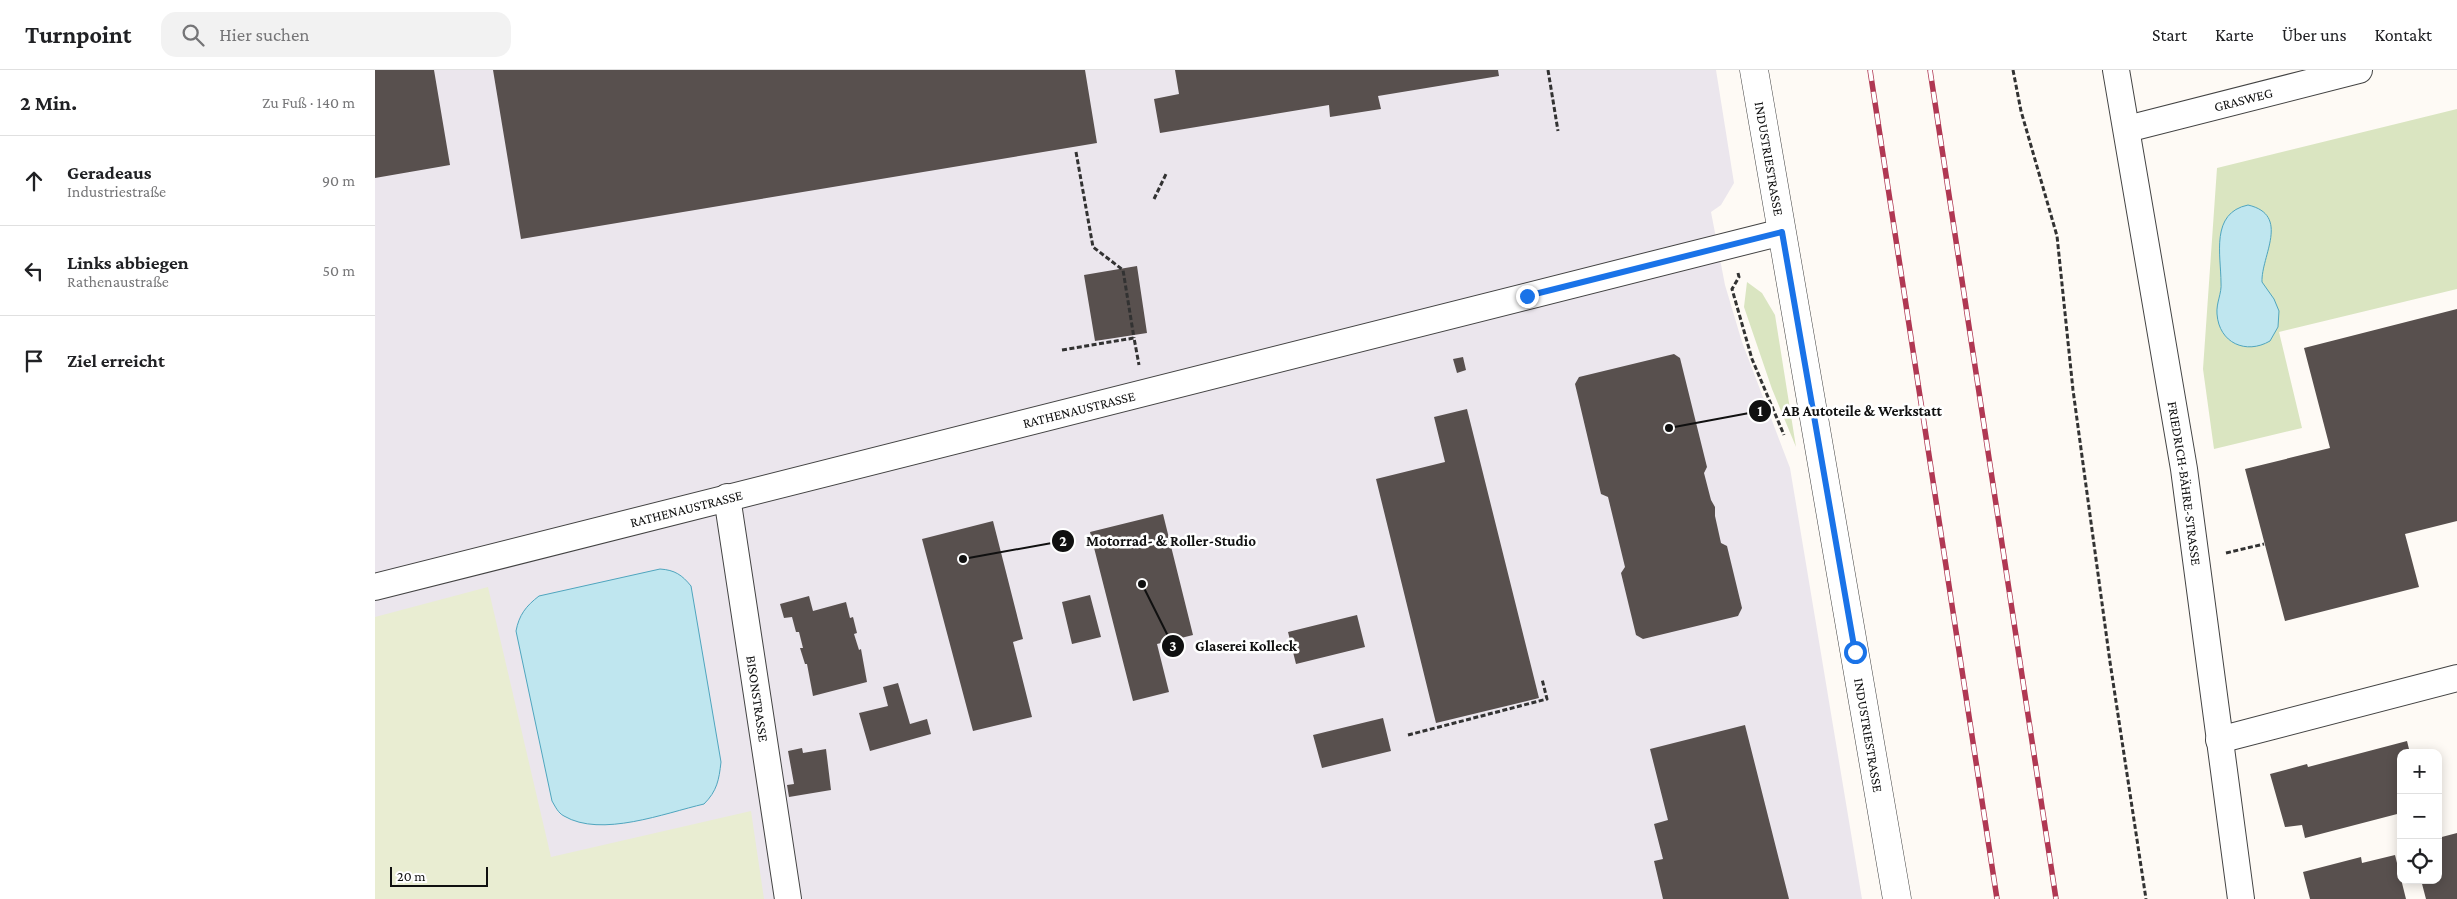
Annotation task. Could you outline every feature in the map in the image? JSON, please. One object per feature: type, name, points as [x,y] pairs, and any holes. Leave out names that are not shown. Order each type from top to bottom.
[{"type":"street","name":"INDUSTRIESTRASSE","points":[[1754,70],[1897,899]]},
{"type":"street","name":"FRIEDRICH-BÄHRE-STRASSE","points":[[2116,70],[2184,469],[2241,899]]},
{"type":"street","name":"GRASWEG","points":[[2127,129],[2359,70]]},
{"type":"street","name":"RATHENAUSTRASSE","points":[[375,587],[1782,232]]},
{"type":"street","name":"BISONSTRASSE","points":[[727,498],[788,899]]},
{"type":"street","points":[[2219,740],[2457,678]]},
{"type":"path","points":[[1548,70],[1558,131]]},
{"type":"path","points":[[2013,70],[2021,112],[2057,236],[2074,400],[2110,662],[2146,899]]},
{"type":"path","points":[[1076,152],[1093,248],[1123,270],[1139,368]]},
{"type":"path","points":[[1154,200],[1167,172]]},
{"type":"path","points":[[1062,350],[1134,338]]},
{"type":"path","points":[[2221,555],[2264,544]]},
{"type":"path","points":[[1408,734],[1547,699],[1542,679]]},
{"type":"shaded area","points":[[375,70],[1716,70],[1734,183],[1721,205],[1711,212],[1725,285],[1742,342],[1790,468],[1862,899],[375,899]]},
{"type":"green space","points":[[2457,109],[2457,289],[2279,332],[2302,428],[2214,449],[2203,369],[2217,168]]},
{"type":"green space","points":[[1747,282],[1762,293],[1775,315],[1796,447],[1772,389],[1744,307]]},
{"type":"green space","points":[[488,587],[551,857],[751,811],[764,899],[375,899],[375,617]]},
{"type":"water","points":[[2248,205],[2261,210],[2268,218],[2271,227],[2271,238],[2262,282],[2274,299],[2279,311],[2278,327],[2270,341],[2252,347],[2235,344],[2228,339],[2219,324],[2217,314],[2221,287],[2220,236],[2228,217],[2236,210]]},
{"type":"water","points":[[660,569],[678,574],[691,586],[721,762],[717,785],[704,804],[652,818],[633,822],[596,825],[579,822],[562,815],[552,801],[516,631],[517,625],[530,603],[539,596]]},
{"type":"building","points":[[375,70],[434,70],[450,165],[375,178]]},
{"type":"building","points":[[493,70],[1085,70],[1097,143],[521,239]]},
{"type":"building","points":[[1175,70],[1498,70],[1499,76],[1378,96],[1381,109],[1330,117],[1329,105],[1160,133],[1154,99],[1179,94]]},
{"type":"building","points":[[1137,266],[1147,333],[1095,341],[1084,275]]},
{"type":"building","points":[[2457,309],[2457,521],[2405,534],[2419,587],[2285,621],[2245,469],[2330,448],[2304,348]]},
{"type":"building","points":[[1674,354],[1680,358],[1707,467],[1704,473],[1711,500],[1715,507],[1721,543],[1727,546],[1742,608],[1738,616],[1643,639],[1636,635],[1621,573],[1625,567],[1608,497],[1601,494],[1575,384],[1579,377]]},
{"type":"building","points":[[1463,357],[1466,370],[1457,373],[1453,359]]},
{"type":"building","points":[[1467,409],[1539,698],[1436,723],[1376,479],[1445,462],[1434,417]]},
{"type":"building","points":[[1163,514],[1193,635],[1157,644],[1169,692],[1133,701],[1090,532]]},
{"type":"building","points":[[993,521],[1023,639],[1013,642],[1032,717],[973,731],[922,539]]},
{"type":"building","points":[[1090,595],[1101,637],[1072,644],[1062,602]]},
{"type":"building","points":[[809,596],[813,611],[846,602],[850,618],[853,617],[857,633],[854,634],[859,650],[861,649],[867,682],[813,696],[807,664],[805,664],[800,648],[803,648],[799,632],[796,632],[792,617],[784,618],[780,604]]},
{"type":"building","points":[[1357,615],[1365,647],[1296,664],[1288,632]]},
{"type":"building","points":[[898,683],[910,724],[927,719],[931,734],[870,751],[859,713],[888,706],[883,687]]},
{"type":"building","points":[[1383,718],[1391,751],[1322,768],[1313,735]]},
{"type":"building","points":[[1745,725],[1789,899],[1663,899],[1654,861],[1663,859],[1654,824],[1668,820],[1650,749]]},
{"type":"building","points":[[2407,741],[2409,749],[2397,749],[2397,814],[2305,838],[2302,825],[2285,827],[2270,774],[2307,764],[2308,767]]},
{"type":"building","points":[[802,748],[803,753],[826,749],[831,790],[789,797],[787,785],[794,784],[788,751]]},
{"type":"building","points":[[2457,833],[2457,899],[2426,899],[2422,884],[2442,884],[2442,837]]},
{"type":"building","points":[[2395,855],[2397,884],[2402,884],[2406,899],[2310,899],[2303,872],[2361,857],[2362,863]]},
{"type":"railway","points":[[1870,70],[1997,899]]},
{"type":"railway","points":[[1930,70],[2056,899]]},
{"type":"place","name":"AB Autoteile & Werkstatt","points":[[1669,428]]},
{"type":"place","name":"Motorrad- & Roller-Studio","points":[[963,559]]},
{"type":"place","name":"Glaserei Kolleck","points":[[1142,584]]},
{"type":"route","points":[[1527,296],[1782,232],[1855,652]]}]
